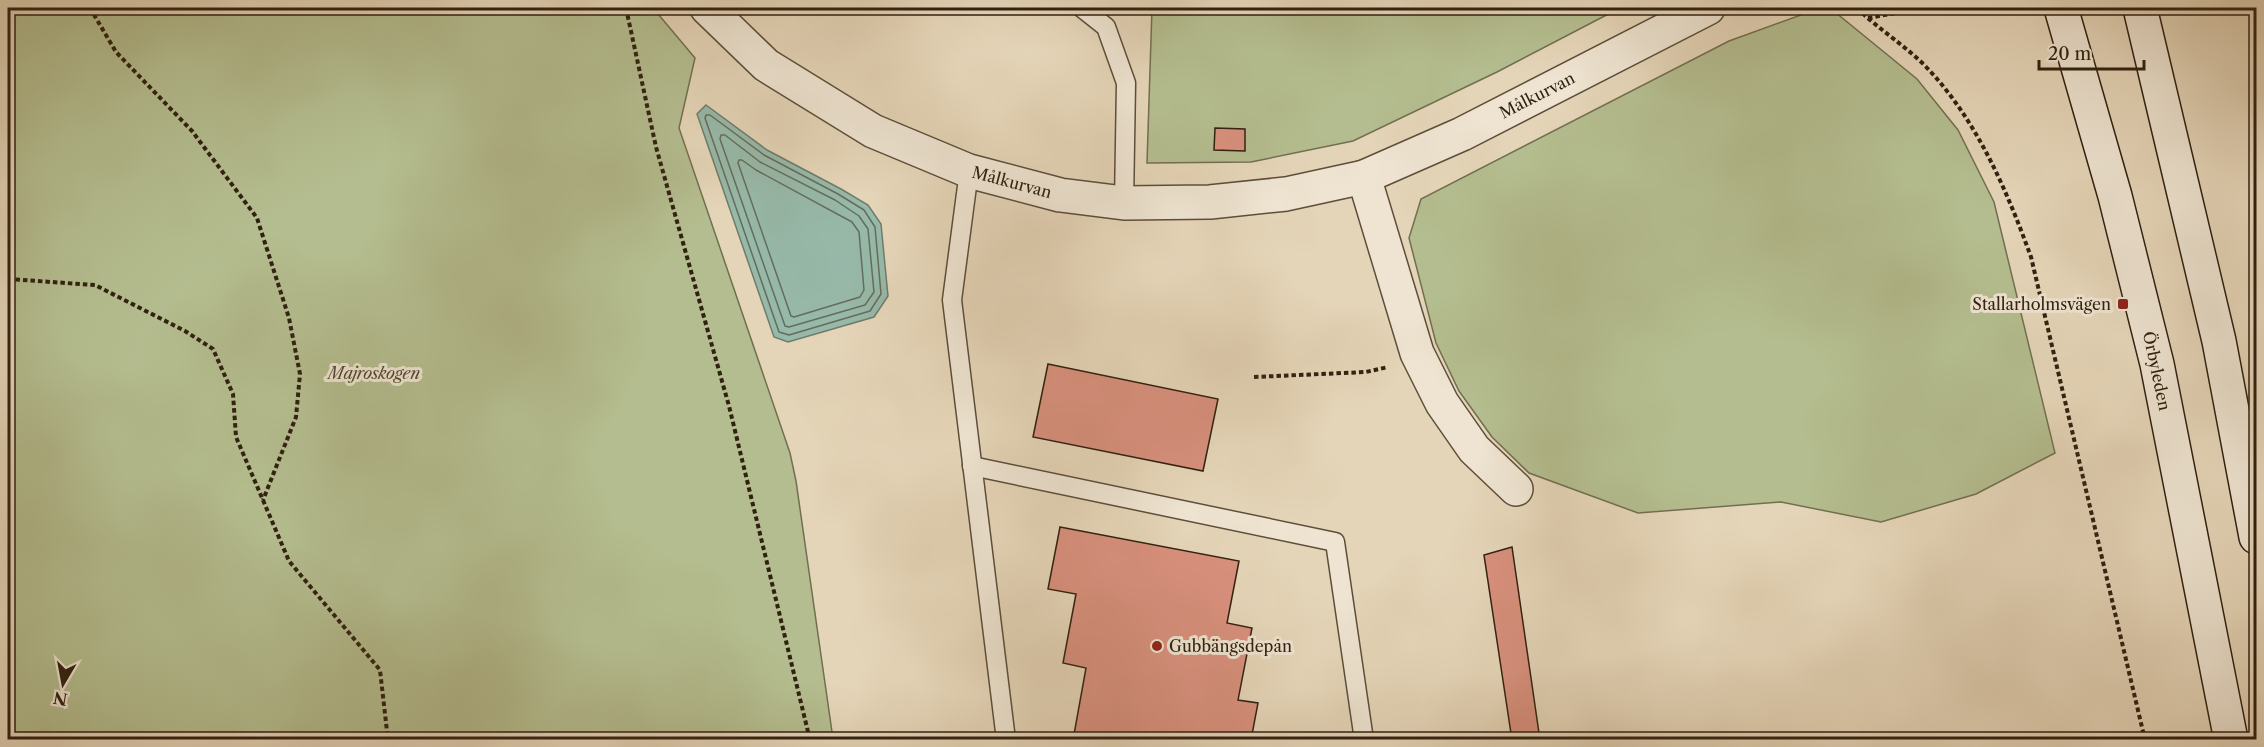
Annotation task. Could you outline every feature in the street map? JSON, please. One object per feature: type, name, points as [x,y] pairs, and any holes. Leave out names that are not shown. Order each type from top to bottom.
[{"type":"street","name":"Målkurvan","points":[[707,8],[766,65],[873,130],[969,171],[1060,195],[1124,203],[1210,202],[1286,194],[1364,177],[1462,134],[1708,8]]},
{"type":"street","name":"Örbyleden","points":[[2061,8],[2115,196],[2157,364],[2232,740]]},
{"type":"street","points":[[2140,8],[2219,341],[2256,537]]},
{"type":"street","points":[[1364,177],[1417,353],[1442,403],[1474,449],[1516,489]]},
{"type":"lane","points":[[1082,8],[1106,27],[1126,83],[1124,203]]},
{"type":"lane","points":[[969,171],[952,300],[1006,740]]},
{"type":"lane","points":[[972,466],[1335,542],[1364,740]]},
{"type":"path","points":[[90,8],[116,52],[192,131],[257,218],[289,318],[300,374],[296,417],[263,501]]},
{"type":"path","points":[[626,8],[656,147],[729,406],[810,740]]},
{"type":"path","points":[[1857,8],[1930,70],[1969,123],[2008,195],[2031,257],[2145,740]]},
{"type":"path","points":[[1867,18],[1924,8]]},
{"type":"path","points":[[2256,22],[2251,51],[2256,79]]},
{"type":"path","points":[[8,279],[95,285],[185,331],[213,349],[233,394],[236,437],[289,561],[380,670],[388,740]]},
{"type":"path","points":[[1254,377],[1366,372],[1384,369],[1417,353]]},
{"type":"green space","name":"Majroskogen","points":[[8,8],[653,8],[695,58],[679,128],[790,453],[833,739],[8,739]]},
{"type":"green space","points":[[1152,8],[1620,8],[1497,72],[1353,141],[1251,162],[1147,163]]},
{"type":"green space","points":[[1820,8],[1830,8],[1917,79],[1958,130],[1994,202],[2055,453],[1976,494],[1881,522],[1781,502],[1638,513],[1529,473],[1492,437],[1459,391],[1436,343],[1409,238],[1421,199],[1729,41]]},
{"type":"water","points":[[706,105],[767,150],[868,205],[881,224],[888,296],[874,317],[788,342],[774,337],[697,114]]},
{"type":"building","points":[[1215,128],[1245,129],[1245,151],[1214,150]]},
{"type":"building","points":[[1048,364],[1218,399],[1203,471],[1033,437]]},
{"type":"building","name":"Gubbängsdepån","points":[[1060,527],[1239,561],[1227,623],[1252,628],[1238,700],[1258,703],[1251,740],[1073,740],[1086,668],[1063,663],[1076,594],[1048,589]]},
{"type":"building","points":[[1512,547],[1540,740],[1512,740],[1484,555]]},
{"type":"place","name":"Stallarholmsvägen","points":[[2123,304]]},
{"type":"place","name":"Gubbängsdepån","points":[[1157,646]]}]
